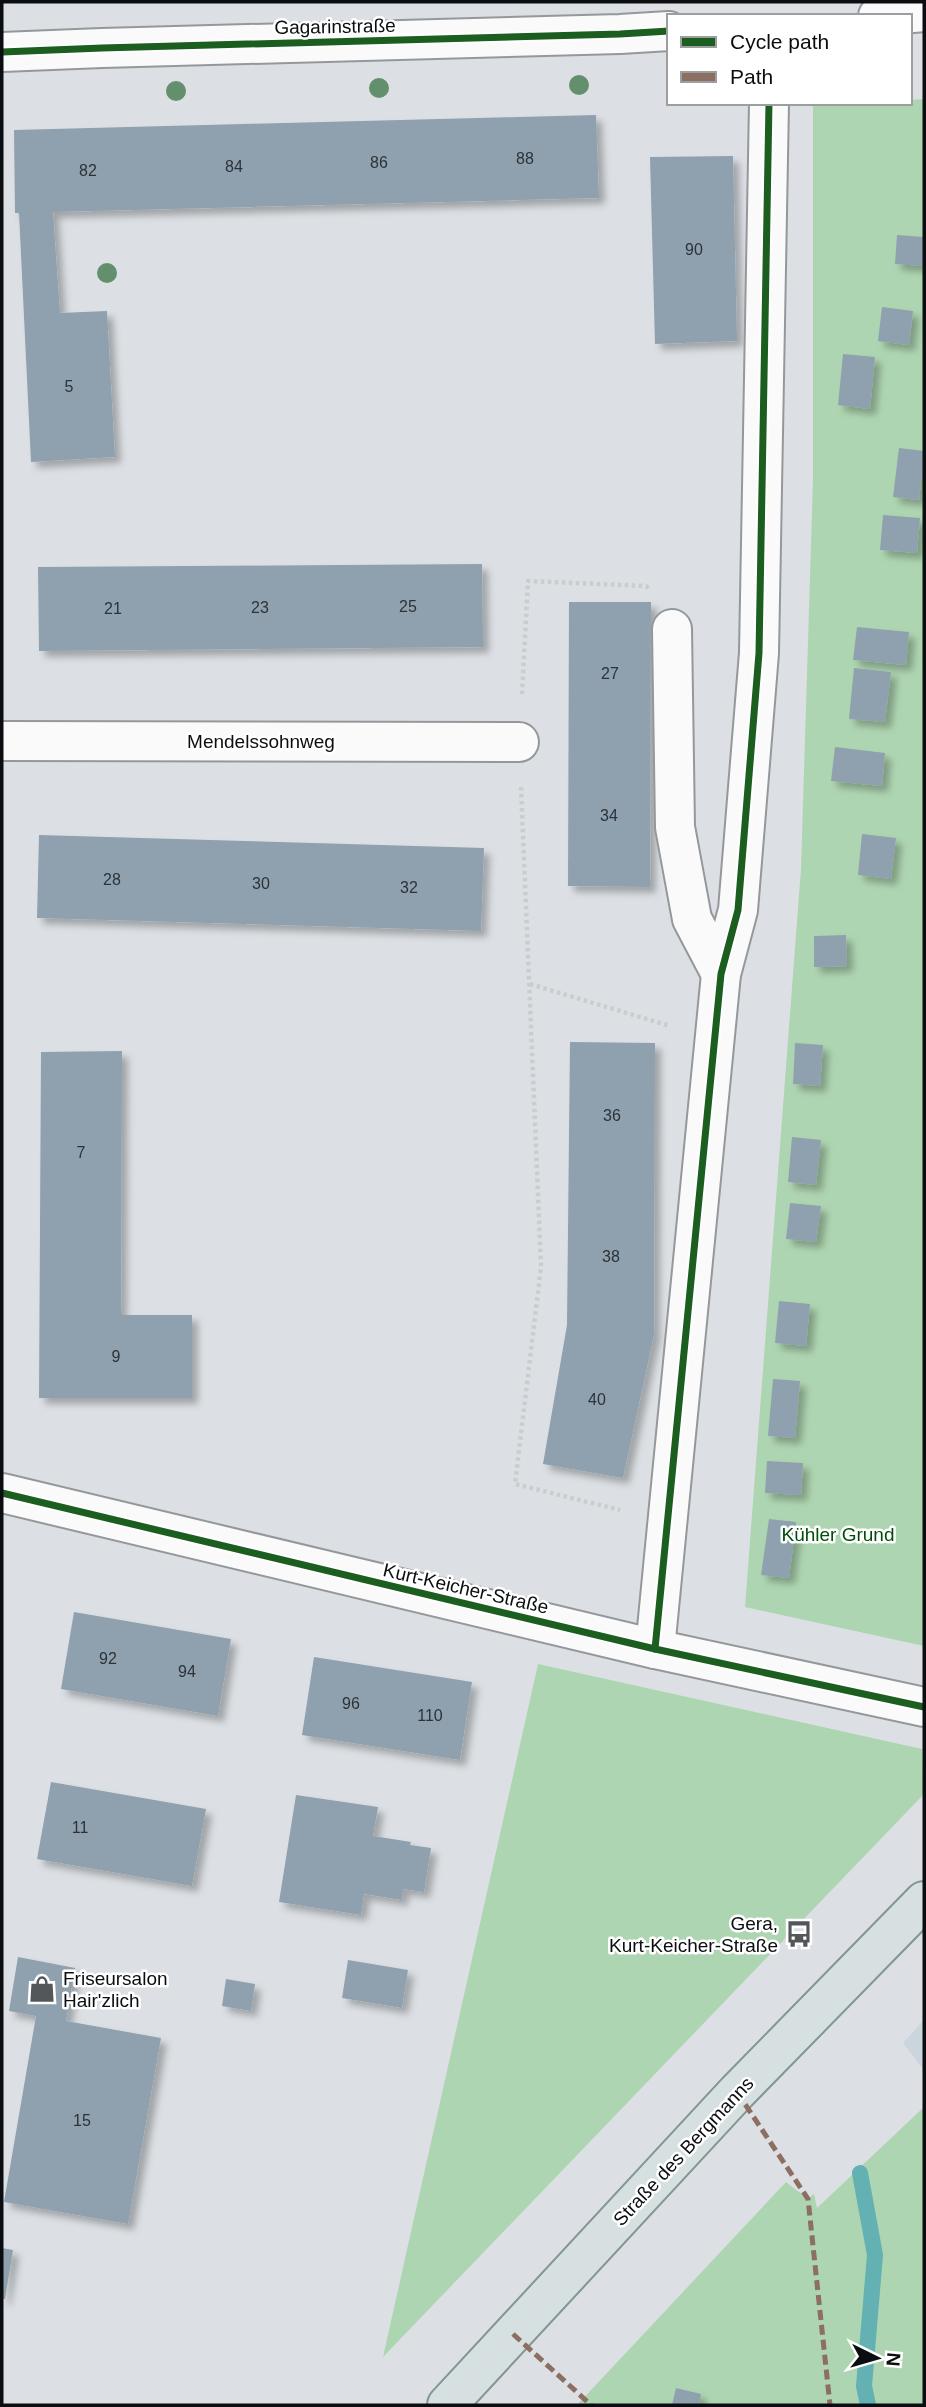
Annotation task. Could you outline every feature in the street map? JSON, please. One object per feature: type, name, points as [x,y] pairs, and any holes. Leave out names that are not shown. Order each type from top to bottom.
[{"type":"main road","name":"Straße des Bergmanns","points":[[447,2405],[737,2092],[924,1901]]},
{"type":"street","points":[[901,14],[924,12]]},
{"type":"street","name":"Gagarinstraße","points":[[2,52],[667,31]]},
{"type":"street","points":[[655,1649],[721,974],[738,910],[759,653],[769,105]]},
{"type":"street","points":[[672,629],[675,827],[692,919],[721,974]]},
{"type":"street","name":"Mendelssohnweg","points":[[2,741],[520,741]]},
{"type":"street","name":"Kurt-Keicher-Straße","points":[[2,1493],[655,1649],[924,1707]]},
{"type":"path","points":[[668,1522],[515,1484],[541,1267],[520,741],[528,581],[646,586],[670,604],[672,629]]},
{"type":"path","points":[[530,984],[715,1039]]},
{"type":"shaded area","points":[[924,2020],[924,2070],[903,2043]]},
{"type":"green space","name":"Kühler Grund","points":[[924,99],[924,1646],[745,1607],[801,869],[813,479],[813,105],[912,105],[912,100]]},
{"type":"green space","points":[[538,1664],[922,1749],[924,1794],[383,2357]]},
{"type":"green space","points":[[924,2107],[924,2405],[577,2405],[786,2182],[808,2199],[814,2194],[817,2208]]},
{"type":"building","points":[[596,115],[599,198],[53,212],[60,313],[107,311],[115,457],[31,462],[19,213],[15,213],[14,130]]},
{"type":"building","points":[[733,156],[737,341],[655,344],[650,157]]},
{"type":"building","points":[[897,235],[924,237],[924,266],[895,264]]},
{"type":"building","points":[[882,307],[913,311],[909,345],[878,341]]},
{"type":"building","points":[[843,354],[875,357],[870,409],[838,405]]},
{"type":"building","points":[[899,448],[924,451],[919,500],[893,497]]},
{"type":"building","points":[[883,515],[920,518],[917,553],[880,550]]},
{"type":"building","points":[[482,564],[483,647],[39,651],[38,567]]},
{"type":"building","points":[[569,602],[651,602],[650,887],[568,886]]},
{"type":"building","points":[[857,627],[909,632],[906,665],[853,660]]},
{"type":"building","points":[[854,668],[891,672],[885,722],[849,719]]},
{"type":"building","points":[[835,747],[885,753],[882,786],[831,781]]},
{"type":"building","points":[[862,834],[896,838],[891,879],[858,875]]},
{"type":"building","points":[[39,835],[484,848],[481,931],[37,918]]},
{"type":"building","points":[[846,935],[847,966],[814,967],[814,936]]},
{"type":"building","points":[[570,1042],[655,1043],[654,1335],[623,1478],[543,1464],[567,1325]]},
{"type":"building","points":[[795,1043],[823,1045],[820,1086],[793,1084]]},
{"type":"building","points":[[122,1051],[121,1315],[192,1315],[192,1398],[39,1398],[41,1052]]},
{"type":"building","points":[[792,1137],[821,1140],[816,1185],[788,1182]]},
{"type":"building","points":[[790,1203],[821,1206],[816,1242],[786,1239]]},
{"type":"building","points":[[779,1301],[810,1304],[806,1346],[775,1343]]},
{"type":"building","points":[[773,1379],[800,1381],[795,1438],[768,1436]]},
{"type":"building","points":[[767,1461],[803,1463],[801,1495],[765,1493]]},
{"type":"building","points":[[769,1519],[796,1522],[789,1578],[761,1575]]},
{"type":"building","points":[[74,1612],[231,1639],[218,1716],[61,1689]]},
{"type":"building","points":[[314,1657],[472,1682],[460,1760],[302,1735]]},
{"type":"building","points":[[51,1782],[206,1809],[192,1886],[37,1859]]},
{"type":"building","points":[[296,1795],[378,1807],[373,1836],[431,1848],[424,1892],[403,1889],[402,1900],[364,1894],[361,1915],[279,1902]]},
{"type":"building","points":[[18,1957],[75,1968],[66,2021],[161,2038],[128,2224],[4,2202],[36,2016],[9,2011]]},
{"type":"building","points":[[348,1960],[408,1970],[402,2008],[342,1998]]},
{"type":"building","points":[[226,1979],[255,1984],[251,2011],[222,2006]]},
{"type":"building","points":[[2,2248],[13,2250],[5,2299],[2,2299]]},
{"type":"building","points":[[676,2388],[701,2394],[699,2405],[672,2405]]},
{"type":"waterway","points":[[860,2173],[875,2255],[864,2386],[868,2405]]},
{"type":"marked path","points":[[737,2092],[808,2199],[830,2405]]},
{"type":"marked path","points":[[513,2334],[591,2405]]},
{"type":"cycle path","points":[[2,52],[667,31]]},
{"type":"cycle path","points":[[655,1649],[721,974],[738,910],[759,653],[769,105]]},
{"type":"cycle path","points":[[2,1493],[655,1649],[924,1707]]},
{"type":"place","name":"Gera, Kurt-Keicher-Straße","points":[[799,1934]]},
{"type":"place","name":"Friseursalon Hair'zlich","points":[[42,1989]]}]
